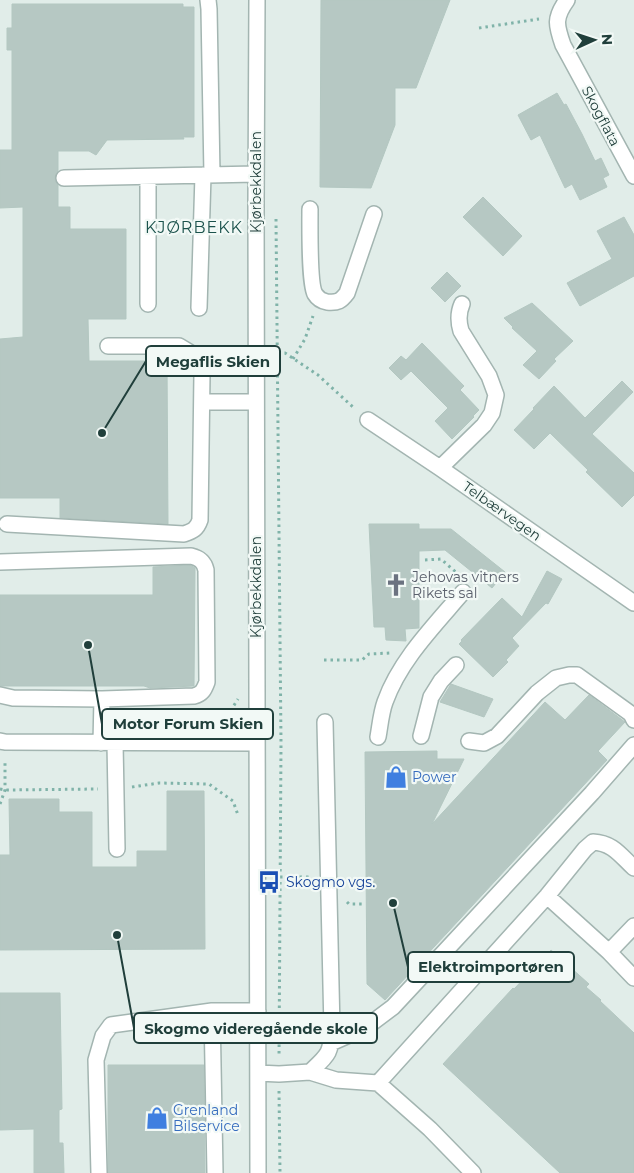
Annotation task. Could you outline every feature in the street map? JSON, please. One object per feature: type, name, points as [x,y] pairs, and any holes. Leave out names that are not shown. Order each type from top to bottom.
[{"type":"street","points":[[199,308],[207,175],[208,0]]},
{"type":"street","name":"Kjørbekkdalen","points":[[257,0],[258,1173]]},
{"type":"street","name":"Skogflata","points":[[563,6],[558,29],[563,45],[634,176]]},
{"type":"street","points":[[64,178],[256,174]]},
{"type":"street","points":[[148,177],[148,304]]},
{"type":"street","points":[[310,209],[311,280],[314,293],[319,299],[326,302],[342,300],[347,293],[374,214]]},
{"type":"street","points":[[440,468],[484,425],[492,413],[496,396],[489,376],[460,331],[459,312],[462,304]]},
{"type":"street","points":[[7,524],[184,534],[192,532],[197,527],[200,520],[202,402],[202,374],[199,361],[179,346],[108,346]]},
{"type":"street","points":[[202,402],[256,402]]},
{"type":"street","name":"Telbærvegen","points":[[368,420],[634,603]]},
{"type":"street","points":[[0,562],[190,556],[199,558],[206,570],[207,682],[200,694],[194,696],[102,699],[13,698],[0,695]]},
{"type":"street","points":[[378,737],[384,704],[393,682],[414,650],[463,592]]},
{"type":"street","points":[[421,736],[431,697],[441,681],[456,665]]},
{"type":"street","points":[[469,741],[484,743],[497,736],[537,693],[556,678],[569,675],[577,675],[631,714],[634,720]]},
{"type":"street","points":[[102,699],[115,789],[117,849]]},
{"type":"street","points":[[310,1072],[327,1056],[331,1044],[325,722]]},
{"type":"street","points":[[2,742],[257,744]]},
{"type":"street","points":[[331,1044],[365,1028],[392,1007],[592,793],[634,745]]},
{"type":"street","points":[[378,1083],[547,896],[585,849],[593,842],[602,842],[610,846],[634,868]]},
{"type":"street","points":[[547,896],[609,952],[634,978]]},
{"type":"street","points":[[609,952],[634,926]]},
{"type":"street","points":[[99,1173],[96,1060],[103,1036],[111,1025],[212,1011],[258,1011]]},
{"type":"street","points":[[212,1011],[215,1173]]},
{"type":"street","points":[[258,1073],[310,1072],[336,1080],[378,1083],[430,1129],[473,1173]]},
{"type":"path","points":[[479,28],[537,20],[563,6]]},
{"type":"path","points":[[276,214],[281,733],[280,1173]]},
{"type":"path","points":[[293,358],[305,339],[319,299]]},
{"type":"path","points":[[278,353],[285,353],[318,376],[368,420]]},
{"type":"path","points":[[425,560],[441,560],[468,583],[463,592]]},
{"type":"path","points":[[324,660],[362,660],[369,654],[398,652]]},
{"type":"path","points":[[202,743],[202,731],[210,728],[231,710],[237,701],[239,693]]},
{"type":"path","points":[[0,804],[5,790],[2,742]]},
{"type":"path","points":[[0,790],[115,789],[159,783],[209,784],[233,801],[239,817]]},
{"type":"building","points":[[321,0],[450,0],[416,88],[395,88],[395,125],[371,188],[320,187]]},
{"type":"building","points":[[12,4],[183,4],[183,7],[194,7],[194,137],[183,137],[184,139],[107,140],[96,155],[89,151],[58,151],[58,171],[55,178],[58,185],[58,207],[70,207],[70,229],[126,229],[126,319],[88,319],[89,361],[167,361],[168,524],[60,518],[60,498],[0,498],[0,339],[23,337],[23,207],[0,208],[0,150],[12,150],[12,50],[7,50],[7,28],[12,28]]},
{"type":"building","points":[[557,93],[564,105],[566,104],[595,161],[601,158],[609,175],[603,178],[607,187],[580,200],[572,184],[565,188],[540,135],[531,140],[518,115]]},
{"type":"building","points":[[483,197],[522,236],[503,256],[463,217]]},
{"type":"building","points":[[624,217],[634,235],[634,276],[580,306],[567,283],[612,259],[597,231]]},
{"type":"building","points":[[447,272],[461,286],[445,302],[431,288]]},
{"type":"building","points":[[532,303],[573,341],[554,359],[556,361],[539,379],[523,365],[537,351],[504,318]]},
{"type":"building","points":[[422,343],[464,386],[460,390],[479,410],[452,439],[435,421],[448,408],[411,371],[401,380],[389,368],[401,356],[406,360]]},
{"type":"building","points":[[622,381],[633,392],[592,434],[634,473],[634,495],[622,507],[550,433],[534,449],[514,430],[554,386],[585,418]]},
{"type":"building","name":"Jehovas vitners Rikets sal","points":[[369,524],[419,524],[419,529],[451,529],[505,572],[492,588],[445,550],[419,551],[419,628],[405,629],[406,641],[386,640],[385,627],[374,627]]},
{"type":"building","points":[[190,565],[195,568],[194,686],[150,688],[144,686],[0,686],[0,595],[153,595],[153,567]]},
{"type":"building","points":[[547,571],[562,579],[548,604],[546,603],[512,638],[519,646],[506,660],[508,662],[493,677],[459,644],[461,640],[502,598],[522,617]]},
{"type":"building","points":[[451,684],[493,699],[484,717],[440,702]]},
{"type":"building","points":[[589,695],[625,722],[598,751],[607,760],[385,1000],[367,984],[365,752],[437,751],[437,759],[464,759],[432,824],[545,702],[565,720]]},
{"type":"building","points":[[167,791],[204,791],[205,949],[0,950],[0,855],[10,855],[9,799],[59,799],[59,812],[92,812],[92,867],[137,867],[137,851],[167,851]]},
{"type":"building","points":[[551,950],[589,984],[586,987],[634,1033],[634,1173],[560,1173],[443,1064]]},
{"type":"building","points":[[0,993],[60,993],[62,1109],[59,1110],[59,1143],[63,1143],[64,1173],[34,1173],[34,1129],[0,1130]]},
{"type":"building","points":[[108,1065],[204,1065],[205,1173],[108,1173]]},
{"type":"place","name":"Megaflis Skien","points":[[102,433]]},
{"type":"place","name":"Jehovas vitners Rikets sal","points":[[396,585]]},
{"type":"place","name":"Motor Forum Skien","points":[[88,645]]},
{"type":"place","name":"Power","points":[[396,777]]},
{"type":"place","name":"Skogmo vgs.","points":[[269,882]]},
{"type":"place","name":"Elektroimportøren","points":[[393,903]]},
{"type":"place","name":"Skogmo videregående skole","points":[[117,935]]},
{"type":"place","name":"Grenland Bilservice","points":[[157,1118]]},
{"type":"district","name":"KJØRBEKK","points":[[194,227]]}]
